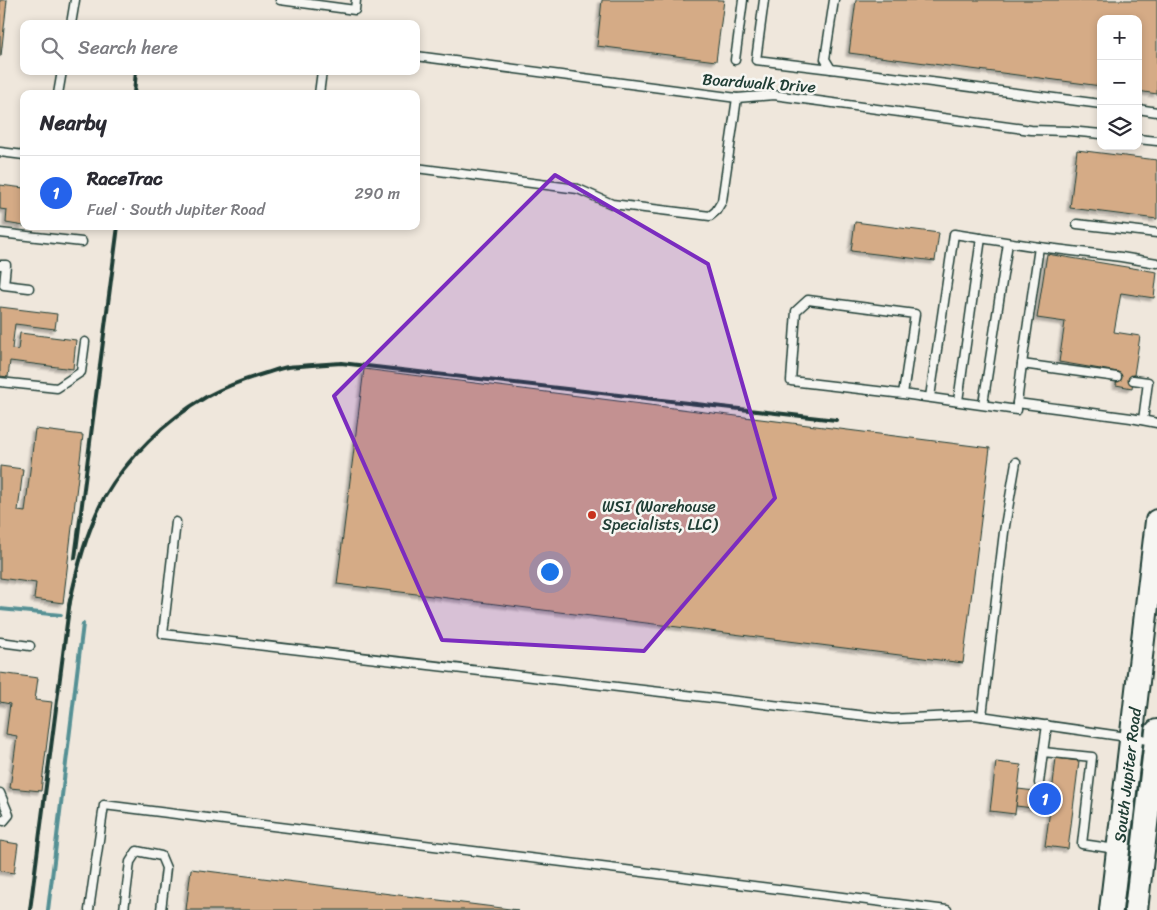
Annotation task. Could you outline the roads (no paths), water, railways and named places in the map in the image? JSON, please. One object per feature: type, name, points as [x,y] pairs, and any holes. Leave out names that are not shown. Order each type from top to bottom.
[{"type":"main road","name":"South Jupiter Road","points":[[1111,910],[1157,521]]},
{"type":"main road","name":"South Jupiter Road","points":[[1136,910],[1157,738]]},
{"type":"lane","points":[[72,20],[75,0]]},
{"type":"lane","points":[[280,0],[355,10],[356,0]]},
{"type":"lane","points":[[736,60],[743,0]]},
{"type":"lane","points":[[764,0],[756,60],[1097,103]]},
{"type":"lane","points":[[831,69],[825,59],[834,0]]},
{"type":"lane","name":"Boardwalk Drive","points":[[420,57],[737,98],[774,95],[1031,130],[1097,134]]},
{"type":"lane","points":[[59,90],[61,75]]},
{"type":"lane","points":[[320,90],[321,75]]},
{"type":"lane","points":[[420,169],[578,189],[612,204],[710,216],[716,211],[722,201],[737,98]]},
{"type":"lane","points":[[1142,110],[1157,112]]},
{"type":"lane","points":[[1142,139],[1157,141]]},
{"type":"lane","points":[[0,152],[20,154]]},
{"type":"lane","points":[[1077,224],[1157,233]]},
{"type":"lane","points":[[0,233],[82,242]]},
{"type":"lane","points":[[930,397],[954,234],[1157,263]]},
{"type":"lane","points":[[958,401],[981,238]]},
{"type":"lane","points":[[983,404],[1008,242]]},
{"type":"lane","points":[[903,394],[915,314],[808,300],[796,311],[791,381],[903,394],[930,397],[1017,410],[1039,247]]},
{"type":"lane","points":[[0,265],[6,266],[4,285],[29,288]]},
{"type":"lane","points":[[0,382],[57,388],[81,372],[85,342]]},
{"type":"lane","points":[[1022,364],[1117,377]]},
{"type":"lane","points":[[1133,380],[1148,382],[1143,420]]},
{"type":"lane","points":[[1017,403],[1157,423]]},
{"type":"lane","points":[[982,716],[1004,532],[1016,462]]},
{"type":"lane","points":[[176,522],[163,634],[892,719],[974,715],[1132,737],[1157,738]]},
{"type":"lane","points":[[0,642],[30,646]]},
{"type":"lane","points":[[1039,783],[1047,725]]},
{"type":"lane","points":[[1043,752],[1092,758],[1082,844],[1118,849]]},
{"type":"lane","points":[[0,793],[9,815],[4,821],[0,820]]},
{"type":"lane","points":[[89,910],[104,805],[947,910]]},
{"type":"lane","points":[[124,910],[130,862],[137,851],[161,856],[166,868],[161,910]]},
{"type":"waterway","points":[[0,609],[61,615]]},
{"type":"waterway","points":[[48,910],[83,624]]},
{"type":"railway","points":[[134,90],[136,75]]},
{"type":"railway","points":[[75,558],[117,230]]},
{"type":"railway","points":[[69,606],[75,578],[92,524],[113,483],[136,455],[176,417],[206,397],[258,375],[283,368],[341,363],[836,420]]},
{"type":"railway","points":[[30,910],[70,600]]},
{"type":"place","name":"WSI (Warehouse Specialists, LLC)","points":[[592,515]]},
{"type":"place","name":"RaceTrac","points":[[1045,799]]}]
